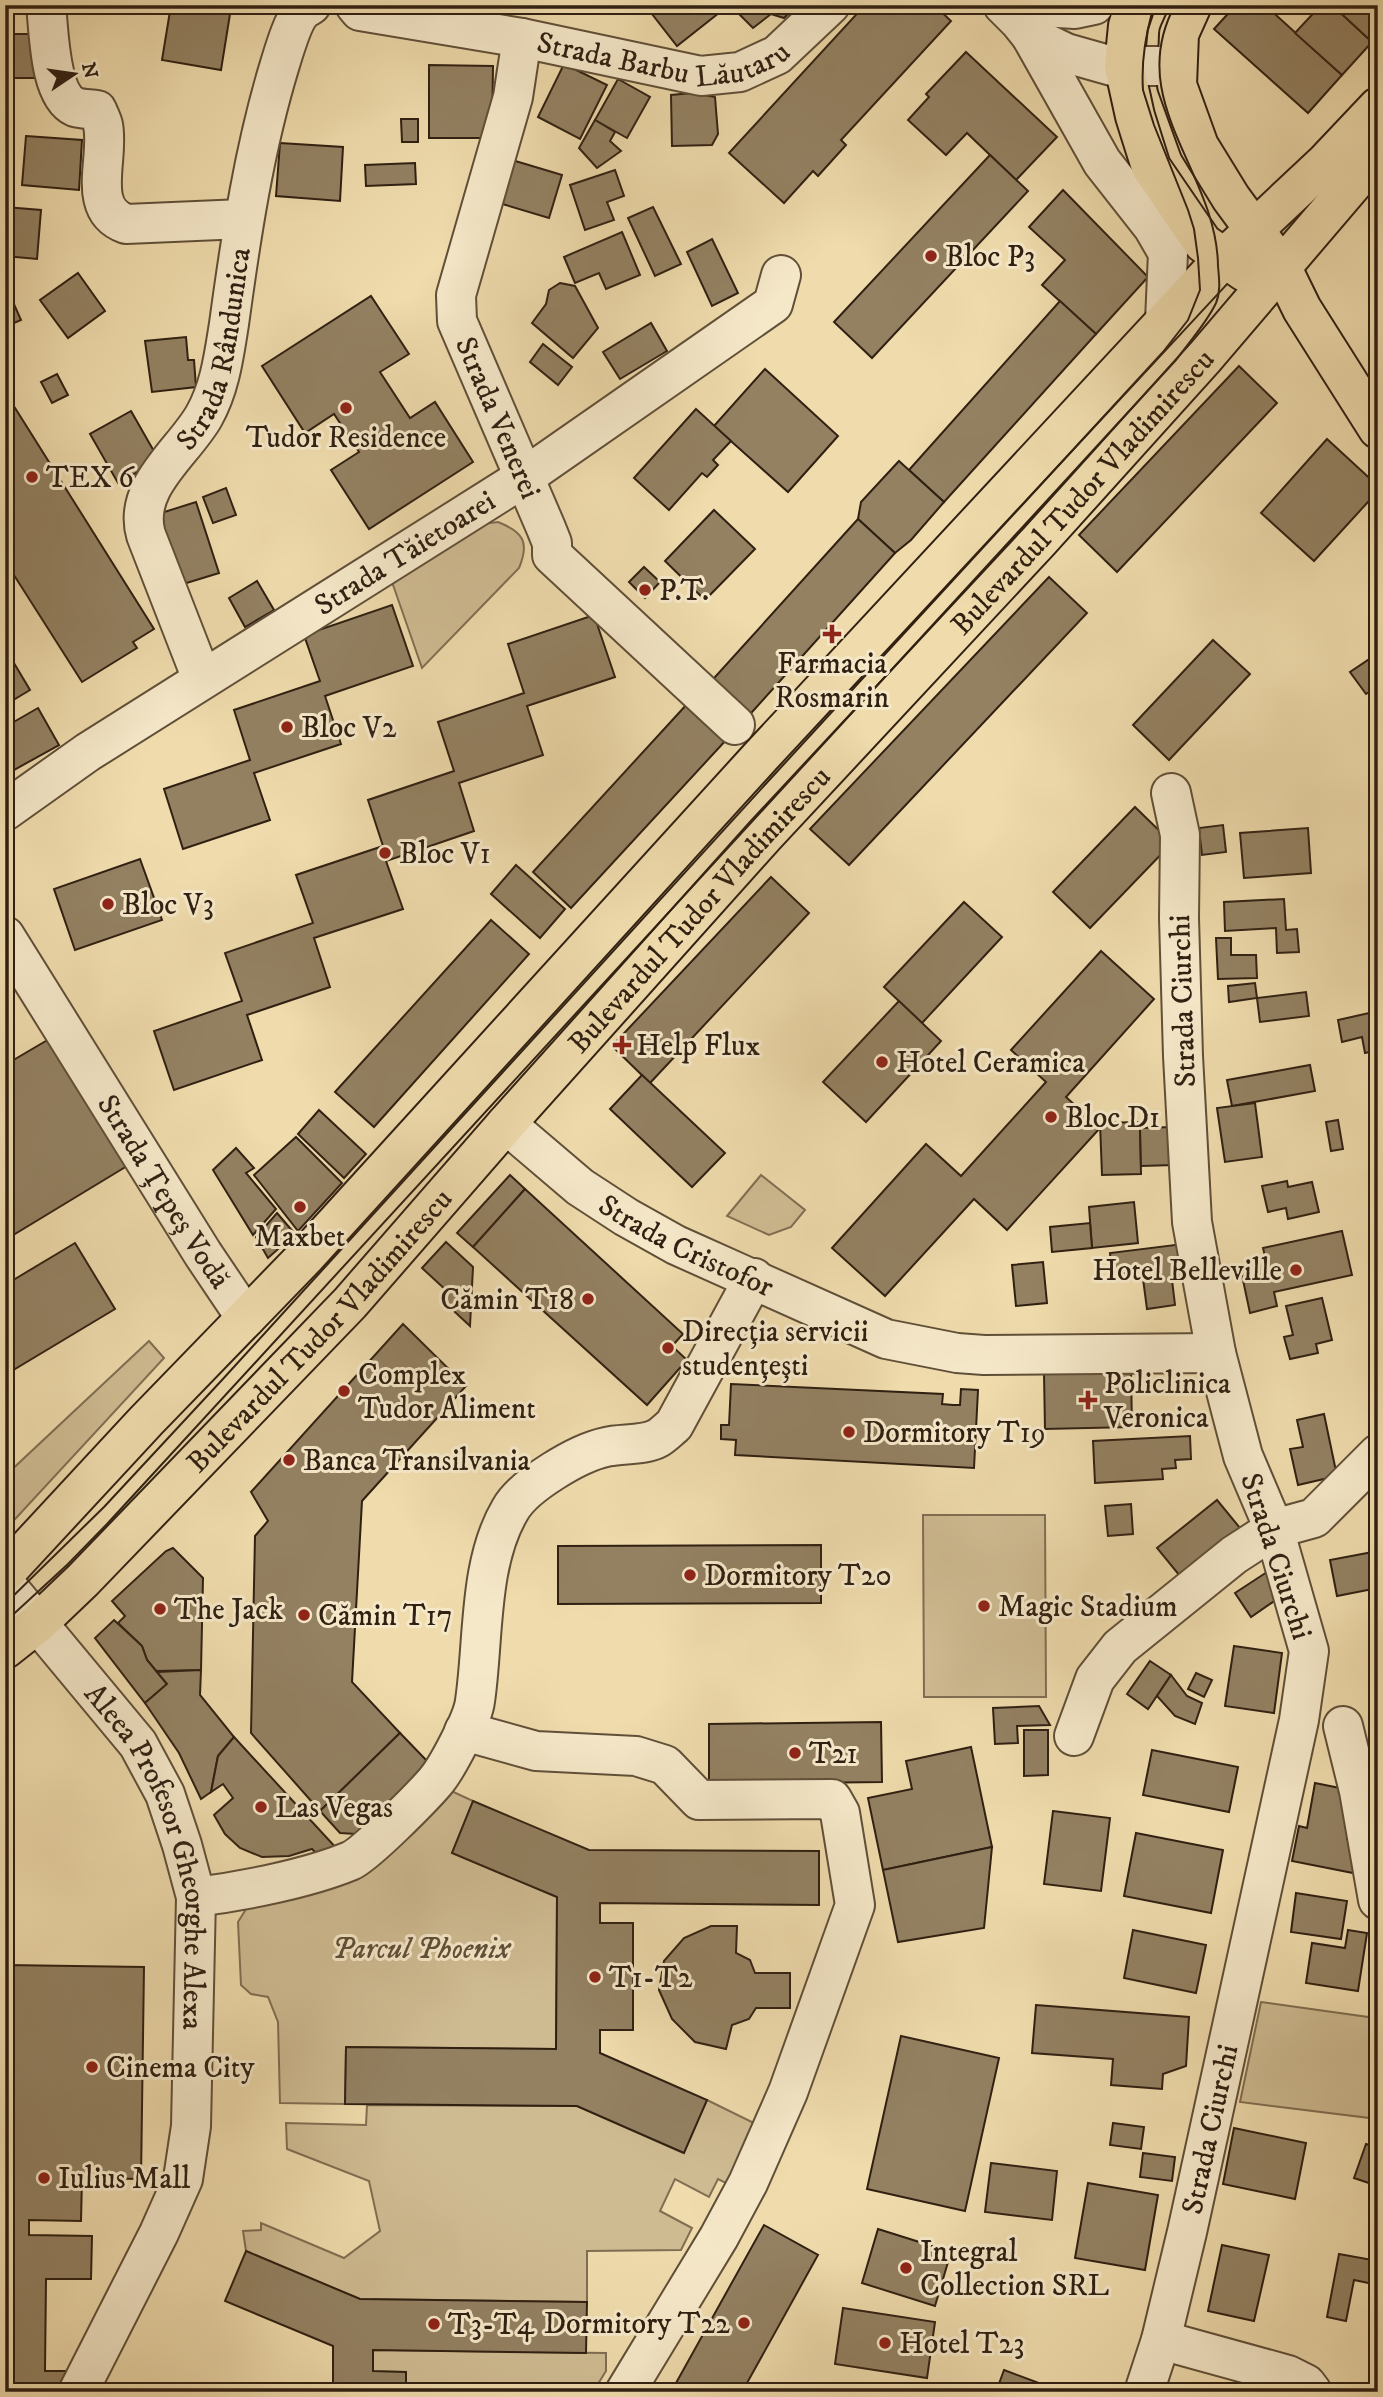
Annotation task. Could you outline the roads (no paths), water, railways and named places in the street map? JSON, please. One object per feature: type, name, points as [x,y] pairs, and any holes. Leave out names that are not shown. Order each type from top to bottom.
[{"type":"main road","points":[[1135,5],[1128,26],[1124,66],[1135,116],[1151,167],[1203,243],[1224,258],[1273,275]]},
{"type":"main road","points":[[1192,5],[1179,34],[1177,85],[1199,146],[1253,229],[1273,275],[1368,390],[1378,429]]},
{"type":"main road","name":"Bulevardul Tudor Vladimirescu","points":[[5,1573],[146,1421],[306,1256],[949,552],[1224,258],[1326,162],[1378,107]]},
{"type":"main road","name":"Bulevardul Tudor Vladimirescu","points":[[5,1649],[38,1623],[83,1580],[350,1303],[765,835],[1039,541],[1205,357],[1378,155]]},
{"type":"street","points":[[46,5],[54,72],[61,95],[75,107],[97,110],[104,125],[103,192],[108,213],[126,224],[243,219]]},
{"type":"street","name":"Strada Rândunica","points":[[202,679],[146,535],[143,510],[152,488],[204,417],[215,392],[223,361],[243,219],[263,121],[285,46],[301,11],[312,5]]},
{"type":"street","name":"Strada Barbu Lăutaru","points":[[355,5],[360,11],[522,38],[701,76],[740,72],[777,55],[830,5]]},
{"type":"street","points":[[1005,5],[1075,9],[1094,5]]},
{"type":"street","points":[[1005,5],[1031,36],[1102,162],[1153,227],[1168,253],[1165,321]]},
{"type":"street","points":[[1031,36],[1077,57],[1100,64],[1177,66]]},
{"type":"street","name":"Strada Venerei","points":[[522,38],[513,97],[456,295],[456,311],[462,336],[546,528],[552,543],[552,555],[735,725]]},
{"type":"street","name":"Strada Tăietoarei","points":[[5,811],[88,752],[523,478],[773,304],[781,275]]},
{"type":"street","name":"Strada Ciurchi","points":[[1144,2392],[1161,2340],[1299,1720],[1309,1651],[1273,1529],[1243,1456],[1216,1353],[1192,1222],[1182,1028],[1180,835],[1171,793]]},
{"type":"street","name":"Strada Țepeș Vodă","points":[[5,936],[203,1254],[246,1318]]},
{"type":"street","name":"Strada Cristofor","points":[[506,1124],[580,1187],[626,1217],[676,1245],[886,1339],[957,1353],[1216,1353]]},
{"type":"street","points":[[196,1897],[316,1873],[354,1860],[437,1781],[475,1705],[479,1645],[491,1559],[510,1509],[530,1486],[558,1468],[603,1447],[657,1439],[674,1424],[754,1278]]},
{"type":"street","points":[[1074,1736],[1095,1679],[1120,1647],[1234,1555],[1273,1529],[1314,1518],[1378,1454]]},
{"type":"street","name":"Aleea Profesor Gheorghe Alexa","points":[[5,1584],[138,1744],[165,1794],[196,1897],[191,2126],[183,2179],[153,2245],[78,2392]]},
{"type":"street","points":[[1299,1720],[1360,1727],[1359,1791],[1378,1900]]},
{"type":"street","points":[[464,1731],[536,1751],[636,1756],[665,1765],[699,1800],[832,1800],[840,1813],[855,1905],[788,2092],[748,2183],[719,2237],[625,2392]]},
{"type":"street","points":[[1161,2340],[1288,2375],[1306,2384],[1312,2392]]},
{"type":"tram line","points":[[5,1604],[104,1507],[222,1380],[1163,352],[1188,320],[1200,290],[1194,229],[1143,90],[1145,47],[1154,5]]},
{"type":"tram line","points":[[5,1622],[107,1524],[1176,360],[1202,326],[1216,303],[1219,275],[1214,231],[1204,199],[1165,105],[1160,73],[1162,40],[1175,5]]},
{"type":"place","name":"Bloc P3","points":[[931,256]]},
{"type":"place","name":"Tudor Residence","points":[[346,408]]},
{"type":"place","name":"TEX 6","points":[[32,477]]},
{"type":"place","name":"P.T.","points":[[645,590]]},
{"type":"place","name":"Farmacia Rosmarin","points":[[832,634]]},
{"type":"place","name":"Bloc V2","points":[[287,727]]},
{"type":"place","name":"Bloc V1","points":[[385,853]]},
{"type":"place","name":"Bloc V3","points":[[108,904]]},
{"type":"place","name":"Help Flux","points":[[622,1045]]},
{"type":"place","name":"Hotel Ceramica","points":[[882,1062]]},
{"type":"place","name":"Bloc D1","points":[[1051,1117]]},
{"type":"place","name":"Maxbet","points":[[300,1207]]},
{"type":"place","name":"Hotel Belleville","points":[[1296,1270]]},
{"type":"place","name":"Cămin T18","points":[[588,1299]]},
{"type":"place","name":"Direcția servicii studențești","points":[[668,1348]]},
{"type":"place","name":"Complex Tudor Aliment","points":[[344,1391]]},
{"type":"place","name":"Policlinica Veronica","points":[[1088,1400]]},
{"type":"place","name":"Dormitory T19","points":[[849,1432]]},
{"type":"place","name":"Banca Transilvania","points":[[289,1460]]},
{"type":"place","name":"Dormitory T20","points":[[690,1575]]},
{"type":"place","name":"Magic Stadium","points":[[984,1606]]},
{"type":"place","name":"The Jack","points":[[160,1609]]},
{"type":"place","name":"Cămin T17","points":[[304,1615]]},
{"type":"place","name":"T21","points":[[795,1753]]},
{"type":"place","name":"Las Vegas","points":[[261,1807]]},
{"type":"place","name":"T1-T2","points":[[595,1977]]},
{"type":"place","name":"Cinema City","points":[[92,2067]]},
{"type":"place","name":"Iulius Mall","points":[[44,2178]]},
{"type":"place","name":"Integral Collection SRL","points":[[906,2268]]},
{"type":"place","name":"Dormitory T22","points":[[744,2323]]},
{"type":"place","name":"T3-T4","points":[[434,2324]]},
{"type":"place","name":"Hotel T23","points":[[885,2343]]},
{"type":"park label","name":"Parcul Phoenix","points":[[421,1948]]}]
